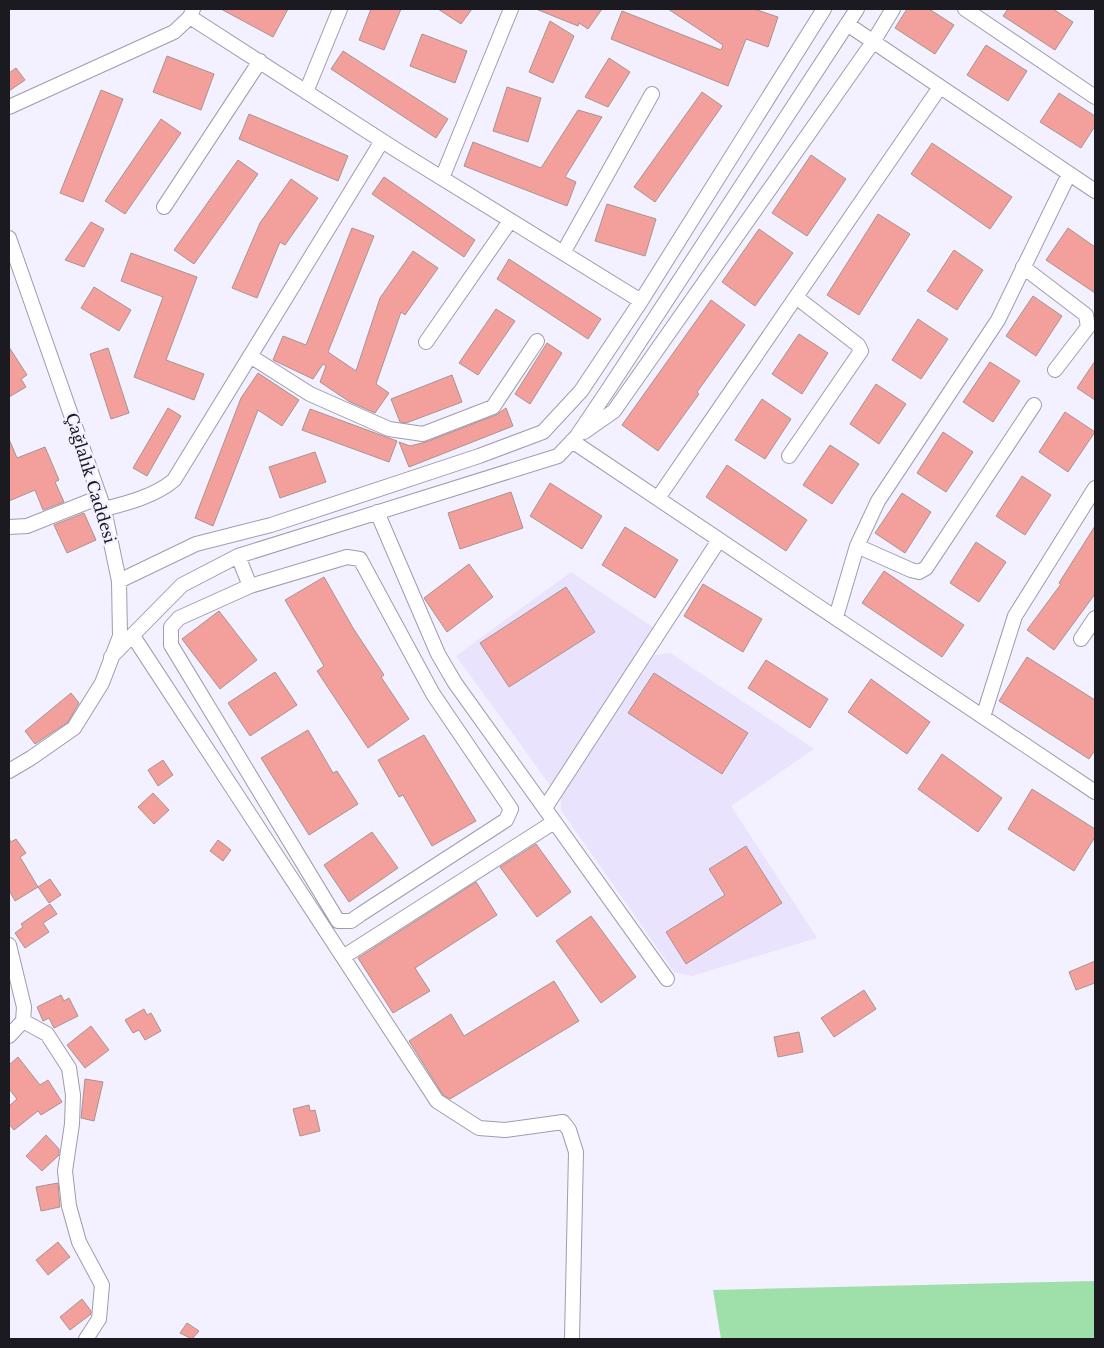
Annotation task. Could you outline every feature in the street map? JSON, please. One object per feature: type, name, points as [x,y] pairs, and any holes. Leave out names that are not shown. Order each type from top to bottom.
[{"type":"street","points":[[306,92],[340,9]]},
{"type":"street","points":[[442,178],[511,9]]},
{"type":"street","points":[[119,582],[196,544],[271,525],[479,456],[543,432],[581,391],[641,301],[824,9]]},
{"type":"street","points":[[111,658],[182,584],[238,556],[558,456],[574,439],[857,9]]},
{"type":"street","points":[[574,439],[614,411],[874,42],[893,9]]},
{"type":"street","points":[[964,9],[1095,97]]},
{"type":"street","points":[[9,107],[174,32],[192,13],[306,92],[382,141],[641,301]]},
{"type":"street","points":[[846,24],[1095,191]]},
{"type":"street","points":[[164,207],[260,61]]},
{"type":"street","points":[[658,498],[940,87]]},
{"type":"street","points":[[563,254],[652,94]]},
{"type":"street","points":[[9,527],[27,526],[102,503],[163,489],[174,480],[382,141]]},
{"type":"street","points":[[836,618],[856,546],[878,501],[998,320],[1069,174]]},
{"type":"street","points":[[426,342],[510,221]]},
{"type":"street","name":"Çağlalık Caddesi","points":[[9,238],[102,503],[119,582],[120,636],[102,683],[74,728],[9,771]]},
{"type":"street","points":[[1023,267],[1086,315],[1089,321],[1088,327],[1055,370]]},
{"type":"street","points":[[789,456],[861,351],[858,345],[796,297]]},
{"type":"street","points":[[250,356],[310,394],[389,429],[423,434],[493,406],[537,340]]},
{"type":"street","points":[[856,546],[910,570],[919,572],[926,568],[1034,405]]},
{"type":"street","points":[[574,439],[658,498],[1095,792]]},
{"type":"street","points":[[984,717],[1015,616],[1095,488]]},
{"type":"street","points":[[377,512],[438,654],[455,682],[667,979]]},
{"type":"street","points":[[545,808],[720,540]]},
{"type":"street","points":[[238,556],[250,586]]},
{"type":"street","points":[[347,557],[360,559],[433,694],[511,809],[506,820],[351,921],[338,921],[171,645],[171,627],[179,618],[250,586],[347,557]]},
{"type":"street","points":[[1081,640],[1095,618]]},
{"type":"street","points":[[132,636],[437,1101],[479,1128],[505,1130],[563,1122],[569,1130],[576,1152],[572,1339]]},
{"type":"street","points":[[433,694],[455,682]]},
{"type":"street","points":[[343,957],[554,822]]},
{"type":"street","points":[[9,945],[24,1007],[23,1022],[9,1036]]},
{"type":"street","points":[[23,1022],[47,1034],[70,1068],[73,1096],[72,1124],[66,1171],[69,1206],[79,1242],[102,1285],[99,1319],[86,1339]]},
{"type":"shaded area","points":[[571,572],[654,628],[550,785],[456,656]]},
{"type":"shaded area","points":[[670,653],[814,749],[731,806],[817,938],[692,976],[674,972],[561,810],[561,797],[655,655]]},
{"type":"green space","points":[[1095,1281],[1095,1339],[721,1339],[713,1290]]},
{"type":"building","points":[[221,9],[288,9],[273,37]]},
{"type":"building","points":[[371,9],[401,9],[384,50],[359,40]]},
{"type":"building","points":[[438,9],[472,9],[461,24]]},
{"type":"building","points":[[536,9],[602,9],[588,29],[579,23],[578,26]]},
{"type":"building","points":[[668,9],[754,9],[778,17],[768,47],[746,39],[728,86],[611,39],[622,11],[721,50],[723,45]]},
{"type":"building","points":[[907,9],[929,9],[954,25],[935,54],[895,28]]},
{"type":"building","points":[[1008,9],[1053,9],[1073,22],[1055,50],[1003,16]]},
{"type":"building","points":[[550,21],[574,36],[553,83],[529,72]]},
{"type":"building","points":[[422,34],[467,51],[455,83],[410,66]]},
{"type":"building","points":[[986,45],[1027,71],[1008,101],[967,75]]},
{"type":"building","points":[[343,51],[448,119],[436,138],[331,69]]},
{"type":"building","points":[[167,56],[214,74],[201,110],[153,92]]},
{"type":"building","points":[[609,58],[630,72],[608,107],[585,97]]},
{"type":"building","points":[[16,68],[25,80],[9,91],[9,73]]},
{"type":"building","points":[[507,87],[541,98],[528,142],[493,131]]},
{"type":"building","points":[[101,90],[123,99],[83,202],[60,193]]},
{"type":"building","points":[[702,92],[722,106],[655,202],[634,187]]},
{"type":"building","points":[[1059,93],[1095,116],[1095,126],[1081,148],[1040,122]]},
{"type":"building","points":[[578,110],[602,117],[565,177],[576,182],[567,206],[464,166],[473,142],[541,168]]},
{"type":"building","points":[[249,114],[348,156],[338,181],[239,139]]},
{"type":"building","points":[[161,119],[181,133],[125,214],[105,201]]},
{"type":"building","points":[[932,143],[1012,197],[990,229],[911,174]]},
{"type":"building","points":[[811,155],[846,179],[807,236],[772,213]]},
{"type":"building","points":[[238,160],[258,174],[194,264],[174,250]]},
{"type":"building","points":[[384,177],[475,240],[464,257],[372,194]]},
{"type":"building","points":[[291,179],[318,198],[285,245],[280,242],[257,298],[232,288],[260,223]]},
{"type":"building","points":[[607,204],[656,219],[645,256],[595,241]]},
{"type":"building","points":[[878,214],[910,234],[859,315],[827,295]]},
{"type":"building","points":[[91,222],[104,229],[84,267],[65,260]]},
{"type":"building","points":[[352,228],[374,236],[328,352],[356,371],[380,298],[413,251],[438,268],[405,315],[401,312],[376,384],[389,393],[375,413],[350,402],[320,382],[326,366],[323,364],[313,379],[273,360],[283,336],[306,345]]},
{"type":"building","points":[[1068,228],[1095,247],[1095,293],[1046,260]]},
{"type":"building","points":[[759,229],[793,253],[755,306],[722,282]]},
{"type":"building","points":[[954,250],[983,270],[957,310],[927,291]]},
{"type":"building","points":[[131,253],[197,277],[166,360],[204,374],[194,400],[134,377],[163,297],[121,281]]},
{"type":"building","points":[[509,259],[601,319],[588,339],[497,279]]},
{"type":"building","points":[[94,287],[131,310],[119,331],[81,308]]},
{"type":"building","points":[[1033,296],[1062,316],[1036,356],[1006,336]]},
{"type":"building","points":[[711,300],[745,325],[658,451],[622,425]]},
{"type":"building","points":[[496,309],[515,321],[478,375],[459,363]]},
{"type":"building","points":[[918,319],[948,339],[921,379],[892,360]]},
{"type":"building","points":[[799,334],[828,353],[802,394],[772,374]]},
{"type":"building","points":[[547,343],[562,353],[530,404],[515,394]]},
{"type":"building","points":[[9,347],[27,375],[21,379],[26,387],[9,397]]},
{"type":"building","points":[[108,348],[129,413],[111,419],[90,354]]},
{"type":"building","points":[[1095,361],[1095,400],[1077,388]]},
{"type":"building","points":[[990,362],[1020,381],[993,422],[963,402]]},
{"type":"building","points":[[258,373],[299,400],[282,426],[258,410],[213,526],[195,518],[241,398]]},
{"type":"building","points":[[452,375],[462,402],[406,423],[400,422],[391,399]]},
{"type":"building","points":[[876,384],[906,404],[879,444],[850,424]]},
{"type":"building","points":[[762,399],[791,419],[765,459],[735,440]]},
{"type":"building","points":[[168,408],[181,416],[147,476],[133,468]]},
{"type":"building","points":[[506,408],[513,426],[409,467],[399,442],[410,446],[426,442],[496,415]]},
{"type":"building","points":[[310,409],[397,441],[389,462],[302,430]]},
{"type":"building","points":[[1065,412],[1095,432],[1068,472],[1039,452]]},
{"type":"building","points":[[943,432],[973,452],[946,492],[917,473]]},
{"type":"building","points":[[9,439],[17,458],[45,447],[59,480],[55,482],[64,502],[43,510],[35,490],[9,501]]},
{"type":"building","points":[[830,445],[859,464],[832,504],[803,485]]},
{"type":"building","points":[[315,452],[326,482],[280,498],[269,467]]},
{"type":"building","points":[[727,465],[807,520],[786,551],[706,497]]},
{"type":"building","points":[[1022,476],[1051,495],[1025,535],[996,516]]},
{"type":"building","points":[[550,483],[602,516],[582,549],[530,516]]},
{"type":"building","points":[[511,492],[523,528],[460,549],[448,513]]},
{"type":"building","points":[[902,493],[931,512],[905,553],[875,533]]},
{"type":"building","points":[[84,513],[96,540],[67,553],[54,525]]},
{"type":"building","points":[[1095,526],[1095,594],[1054,650],[1027,630],[1061,584],[1059,583]]},
{"type":"building","points":[[625,527],[678,560],[655,598],[602,565]]},
{"type":"building","points":[[976,542],[1006,562],[979,602],[950,583]]},
{"type":"building","points":[[469,564],[493,597],[447,632],[424,598]]},
{"type":"building","points":[[884,571],[964,625],[942,657],[862,603]]},
{"type":"building","points":[[324,577],[353,628],[384,675],[381,677],[409,719],[368,748],[317,671],[324,666],[285,600]]},
{"type":"building","points":[[703,584],[762,619],[743,652],[684,616]]},
{"type":"building","points":[[566,587],[595,632],[509,687],[480,643]]},
{"type":"building","points":[[219,611],[257,660],[220,689],[182,639]]},
{"type":"building","points":[[1027,657],[1095,700],[1095,750],[1089,759],[999,701]]},
{"type":"building","points":[[766,660],[828,699],[810,728],[748,688]]},
{"type":"building","points":[[275,672],[297,705],[250,736],[228,703]]},
{"type":"building","points":[[654,673],[748,733],[722,774],[628,713]]},
{"type":"building","points":[[871,679],[930,722],[907,754],[848,712]]},
{"type":"building","points":[[71,693],[79,703],[68,722],[35,744],[25,731]]},
{"type":"building","points":[[308,730],[333,773],[337,771],[358,804],[309,835],[261,758]]},
{"type":"building","points":[[424,735],[476,821],[432,846],[403,795],[399,797],[378,760]]},
{"type":"building","points":[[942,754],[1002,798],[978,832],[918,789]]},
{"type":"building","points":[[163,760],[173,775],[158,786],[148,770]]},
{"type":"building","points":[[1032,789],[1095,829],[1095,837],[1074,871],[1008,829]]},
{"type":"building","points":[[153,793],[169,810],[154,824],[138,807]]},
{"type":"building","points":[[372,832],[398,868],[349,902],[324,865]]},
{"type":"building","points":[[9,838],[11,842],[16,839],[26,853],[20,857],[38,887],[15,901],[9,890]]},
{"type":"building","points":[[218,840],[231,850],[223,861],[210,851]]},
{"type":"building","points":[[536,844],[571,892],[537,917],[500,867]]},
{"type":"building","points":[[746,846],[782,903],[686,964],[666,932],[725,895],[709,869]]},
{"type":"building","points":[[50,879],[61,895],[49,903],[38,887]]},
{"type":"building","points":[[476,882],[497,915],[415,968],[430,991],[393,1013],[358,958]]},
{"type":"building","points":[[50,904],[57,914],[43,923],[49,932],[25,948],[15,933],[23,927],[21,924]]},
{"type":"building","points":[[591,916],[636,977],[601,1003],[556,941]]},
{"type":"building","points":[[1095,961],[1095,983],[1076,990],[1069,972]]},
{"type":"building","points":[[554,981],[579,1021],[450,1099],[443,1095],[409,1041],[451,1014],[464,1036]]},
{"type":"building","points":[[864,990],[876,1009],[834,1037],[821,1018]]},
{"type":"building","points":[[61,995],[64,1001],[69,998],[78,1016],[54,1028],[49,1018],[43,1021],[37,1007]]},
{"type":"building","points":[[144,1009],[147,1015],[151,1013],[161,1031],[145,1040],[139,1030],[133,1033],[125,1020]]},
{"type":"building","points":[[91,1026],[109,1050],[85,1068],[67,1045]]},
{"type":"building","points":[[799,1032],[803,1052],[778,1057],[774,1037]]},
{"type":"building","points":[[18,1057],[40,1085],[48,1080],[62,1102],[41,1115],[38,1111],[14,1130],[9,1124],[9,1106],[17,1099],[9,1089],[9,1065]]},
{"type":"building","points":[[85,1079],[103,1082],[94,1121],[81,1118]]},
{"type":"building","points":[[309,1105],[310,1111],[315,1110],[320,1131],[300,1136],[293,1109]]},
{"type":"building","points":[[46,1135],[59,1149],[59,1155],[42,1171],[26,1156]]},
{"type":"building","points":[[58,1183],[60,1207],[41,1211],[36,1187]]},
{"type":"building","points":[[58,1242],[70,1257],[48,1275],[36,1260]]},
{"type":"building","points":[[82,1299],[91,1311],[91,1314],[70,1330],[60,1317]]},
{"type":"building","points":[[187,1323],[199,1331],[192,1339],[180,1333]]}]
